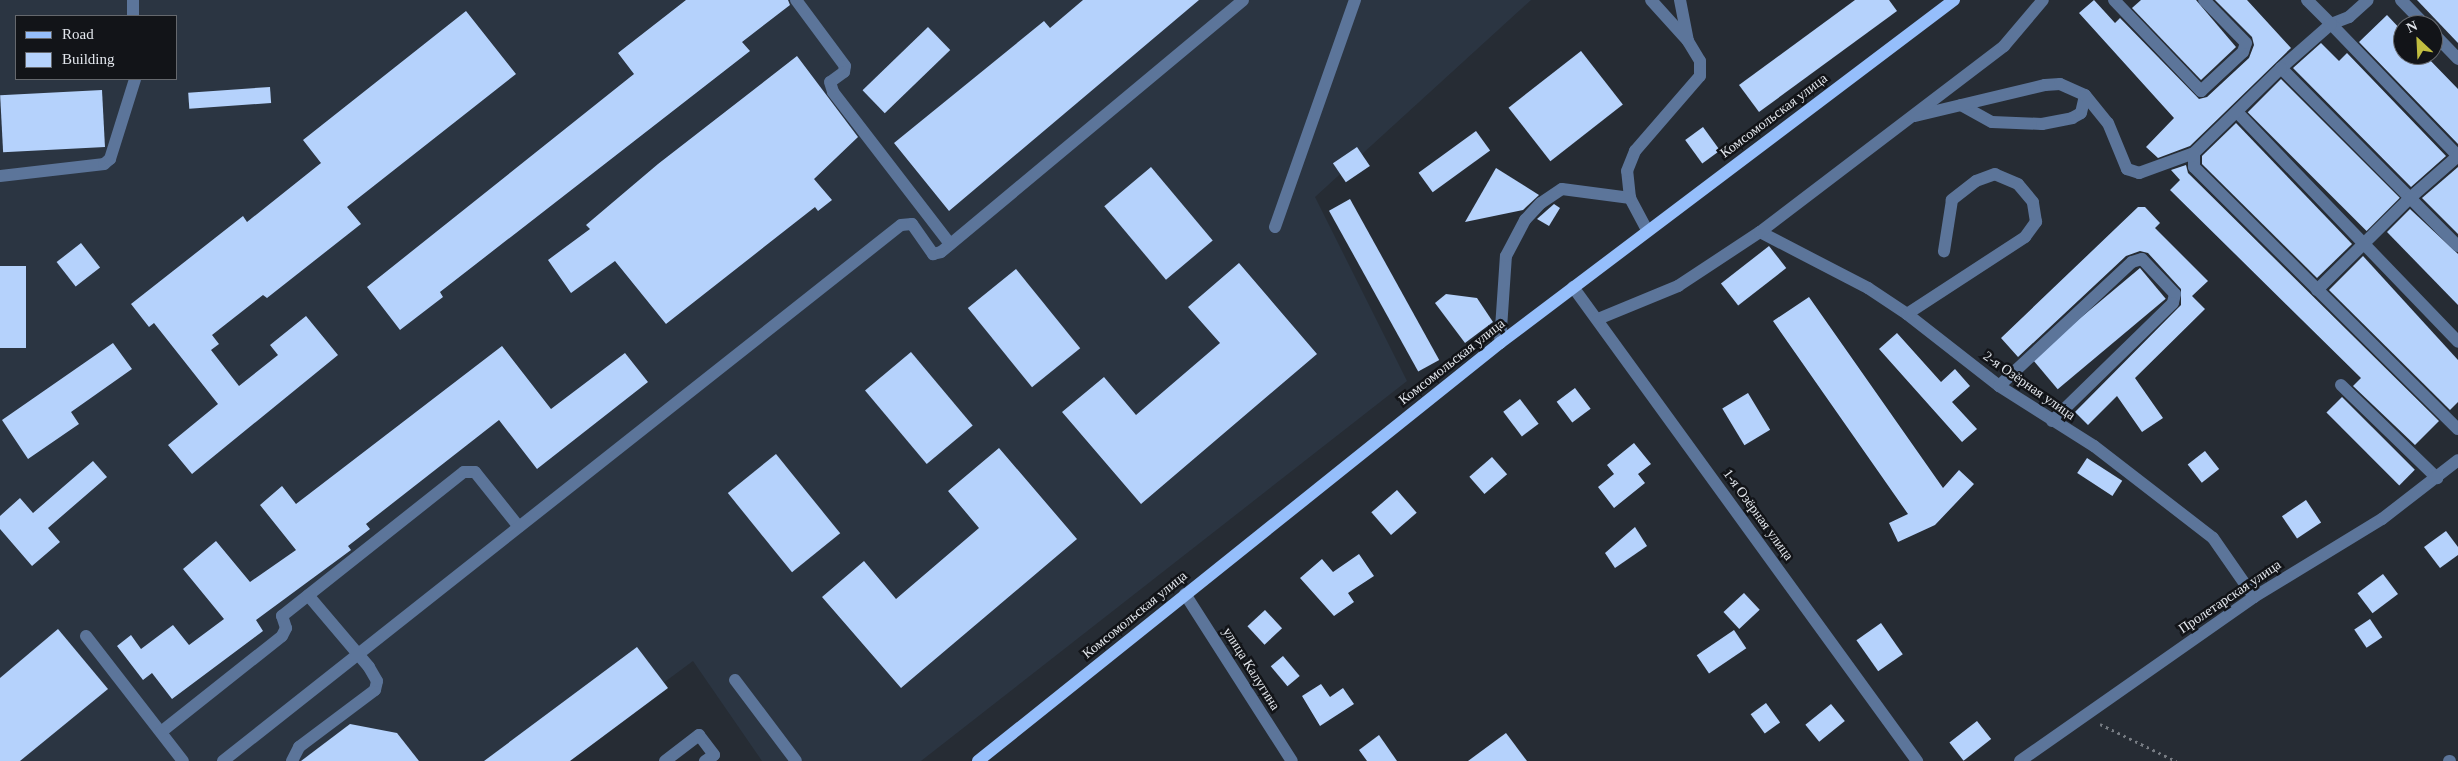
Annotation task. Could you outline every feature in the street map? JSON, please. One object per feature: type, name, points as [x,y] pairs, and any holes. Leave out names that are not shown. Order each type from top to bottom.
[{"type":"main road","name":"Комсомольская улица","points":[[978,761],[1500,343],[1647,230],[1954,0]]},
{"type":"street","points":[[133,0],[133,15]]},
{"type":"street","points":[[796,0],[845,66],[844,72],[830,82],[833,92],[950,244]]},
{"type":"street","points":[[223,761],[901,225],[912,224],[933,254],[950,244],[1243,0]]},
{"type":"street","points":[[1275,227],[1355,0]]},
{"type":"street","points":[[1647,230],[1630,198],[1627,171],[1635,151],[1700,76],[1700,61],[1688,41],[1651,0]]},
{"type":"street","points":[[1680,0],[1688,41]]},
{"type":"street","points":[[1598,320],[1678,286],[1760,232],[2004,46],[2043,0]]},
{"type":"street","points":[[2114,0],[2201,91],[2243,52],[2246,43],[2204,0]]},
{"type":"street","points":[[2307,0],[2458,156],[2362,243],[2317,290]]},
{"type":"street","points":[[1910,117],[2046,85],[2060,84],[2085,95],[2108,123],[2128,169],[2139,173],[2194,153],[2281,68],[2331,24],[2349,17],[2368,0]]},
{"type":"street","points":[[2401,0],[2415,15]]},
{"type":"street","points":[[2443,43],[2458,59]]},
{"type":"street","points":[[2281,68],[2458,246]]},
{"type":"street","points":[[0,176],[104,164],[110,159],[135,80]]},
{"type":"street","points":[[1960,105],[1992,122],[2042,124],[2072,118],[2081,113],[2085,95]]},
{"type":"street","points":[[2237,112],[2458,342]]},
{"type":"street","points":[[2194,153],[2194,167],[2458,429]]},
{"type":"street","points":[[1907,314],[2025,237],[2036,222],[2033,202],[2018,184],[1995,174],[1976,181],[1952,200],[1944,251]]},
{"type":"street","points":[[1500,343],[1506,256],[1525,220],[1541,203],[1562,188],[1630,198]]},
{"type":"street","name":"2-я Озёрная улица","points":[[1760,232],[1868,288],[1907,314],[1999,386],[2052,422],[2094,446],[2194,521],[2213,538],[2254,597]]},
{"type":"street","points":[[1999,386],[2132,262],[2142,259],[2175,294],[2173,303],[2052,422]]},
{"type":"street","name":"1-я Озёрная улица","points":[[1573,287],[1917,761]]},
{"type":"street","points":[[2341,385],[2437,478]]},
{"type":"street","name":"Пролетарская улица","points":[[2020,761],[2254,597],[2382,519],[2458,460]]},
{"type":"street","points":[[161,732],[282,636],[286,628],[282,616],[464,472],[475,472],[519,527]]},
{"type":"street","name":"улица Калугина","points":[[1186,594],[1292,761]]},
{"type":"street","points":[[292,761],[299,747],[375,690],[377,681],[308,595]]},
{"type":"street","points":[[86,636],[184,761]]},
{"type":"street","points":[[735,680],[796,761]]},
{"type":"street","points":[[665,761],[699,735],[714,755],[705,761]]},
{"type":"path","points":[[2084,716],[2176,761]]},
{"type":"shaded area","points":[[0,0],[1531,0],[1315,197],[1407,381],[921,761],[762,761],[693,661],[558,761],[0,761]]},
{"type":"building","points":[[686,0],[788,0],[790,5],[742,42],[750,51],[440,292],[443,297],[400,330],[367,287],[634,74],[618,53]]},
{"type":"building","points":[[1083,0],[1199,0],[949,211],[894,143],[1044,21],[1050,28]]},
{"type":"building","points":[[1855,0],[1889,0],[1897,11],[1759,112],[1739,85]]},
{"type":"building","points":[[2094,0],[2115,23],[2120,18],[2199,99],[2207,97],[2249,58],[2254,45],[2252,37],[2215,0],[2247,0],[2291,48],[2190,146],[2158,158],[2146,147],[2174,118],[2079,13]]},
{"type":"building","points":[[2141,0],[2196,0],[2236,47],[2201,80],[2132,8]]},
{"type":"building","points":[[2417,0],[2458,0],[2458,43],[2443,27],[2443,15],[2431,15]]},
{"type":"building","points":[[466,11],[516,74],[347,207],[361,224],[267,298],[263,295],[212,335],[219,344],[211,350],[239,386],[278,355],[270,345],[306,316],[338,355],[192,474],[168,445],[218,404],[154,323],[149,327],[131,304],[243,216],[247,222],[321,163],[303,140]]},
{"type":"building","points":[[2387,15],[2393,21],[2393,65],[2435,65],[2458,89],[2458,144],[2359,42]]},
{"type":"building","points":[[928,27],[950,50],[885,113],[863,90]]},
{"type":"building","points":[[2321,43],[2339,61],[2347,53],[2446,156],[2411,187],[2293,68]]},
{"type":"building","points":[[1581,51],[1623,105],[1550,161],[1509,108]]},
{"type":"building","points":[[797,56],[858,137],[814,179],[832,200],[818,211],[815,207],[666,324],[615,261],[571,293],[548,260],[590,229],[586,225],[658,164]]},
{"type":"building","points":[[2281,79],[2400,198],[2367,231],[2248,112]]},
{"type":"building","points":[[270,87],[271,103],[189,109],[188,93]]},
{"type":"building","points":[[102,90],[105,147],[3,152],[0,95]]},
{"type":"building","points":[[2236,123],[2352,244],[2317,278],[2202,164],[2202,156]]},
{"type":"building","points":[[1703,127],[1720,150],[1702,163],[1685,140]]},
{"type":"building","points":[[1476,131],[1490,150],[1433,192],[1419,173]]},
{"type":"building","points":[[1357,147],[1370,166],[1346,182],[1333,163]]},
{"type":"building","points":[[2186,165],[2188,173],[2439,421],[2415,445],[2353,386],[2361,378],[2170,190],[2180,180],[2171,170]]},
{"type":"building","points":[[1151,167],[1213,241],[1166,280],[1104,206]]},
{"type":"building","points":[[2458,167],[2458,234],[2422,198]]},
{"type":"building","points":[[1496,168],[1539,195],[1523,210],[1465,222]]},
{"type":"building","points":[[1350,199],[1439,360],[1418,372],[1329,211]]},
{"type":"building","points":[[1554,204],[1560,208],[1549,226],[1537,219]]},
{"type":"building","points":[[2138,207],[2145,207],[2160,223],[2155,228],[2208,281],[2192,296],[2205,309],[2135,378],[2163,418],[2142,432],[2117,396],[2088,425],[2075,412],[2181,305],[2181,289],[2148,253],[2140,251],[2126,256],[2018,357],[2001,338]]},
{"type":"building","points":[[2410,209],[2458,254],[2458,305],[2387,232]]},
{"type":"building","points":[[81,243],[100,267],[76,287],[57,262]]},
{"type":"building","points":[[1769,246],[1786,268],[1738,306],[1721,284]]},
{"type":"building","points":[[2363,256],[2458,360],[2458,402],[2450,410],[2329,290]]},
{"type":"building","points":[[1239,263],[1317,354],[1141,504],[1062,412],[1104,377],[1136,415],[1220,343],[1188,307]]},
{"type":"building","points":[[0,266],[26,266],[26,348],[0,348]]},
{"type":"building","points":[[2140,268],[2166,299],[2058,389],[2032,359]]},
{"type":"building","points":[[1016,269],[1080,348],[1032,387],[968,308]]},
{"type":"building","points":[[1446,294],[1477,298],[1493,322],[1465,343],[1435,303]]},
{"type":"building","points":[[1809,297],[1943,488],[1959,470],[1974,484],[1935,525],[1898,542],[1889,523],[1908,514],[1773,321]]},
{"type":"building","points":[[1897,333],[1941,382],[1955,369],[1970,386],[1952,402],[1977,429],[1962,442],[1879,349]]},
{"type":"building","points":[[113,343],[132,369],[71,412],[79,424],[28,459],[2,420]]},
{"type":"building","points":[[502,346],[551,409],[625,353],[648,382],[537,469],[499,420],[366,524],[370,529],[348,546],[351,550],[256,620],[263,631],[172,699],[152,673],[143,680],[117,646],[131,635],[141,649],[173,625],[189,645],[224,619],[183,569],[216,541],[250,582],[296,550],[260,505],[282,486],[296,504]]},
{"type":"building","points":[[911,352],[973,426],[927,464],[865,391]]},
{"type":"building","points":[[1575,388],[1591,409],[1572,423],[1557,402]]},
{"type":"building","points":[[1748,393],[1770,430],[1744,445],[1722,408]]},
{"type":"building","points":[[2342,397],[2415,470],[2399,485],[2326,413]]},
{"type":"building","points":[[1520,399],[1539,424],[1522,436],[1503,412]]},
{"type":"building","points":[[1634,443],[1651,464],[1638,474],[1645,483],[1614,508],[1598,487],[1614,474],[1607,465]]},
{"type":"building","points":[[999,448],[1077,539],[901,688],[822,597],[864,561],[896,599],[979,528],[948,491]]},
{"type":"building","points":[[2205,451],[2219,469],[2202,483],[2188,465]]},
{"type":"building","points":[[776,454],[840,533],[792,572],[728,493]]},
{"type":"building","points":[[1492,457],[1507,474],[1484,494],[1469,477]]},
{"type":"building","points":[[2087,458],[2122,481],[2112,496],[2077,473]]},
{"type":"building","points":[[93,461],[107,477],[48,528],[60,542],[32,566],[0,529],[0,516],[20,498],[33,513]]},
{"type":"building","points":[[1397,490],[1417,513],[1391,535],[1371,512]]},
{"type":"building","points":[[2306,500],[2321,522],[2297,539],[2282,516]]},
{"type":"building","points":[[1635,527],[1647,546],[1615,568],[1605,553]]},
{"type":"building","points":[[2446,531],[2458,547],[2458,555],[2440,568],[2424,547]]},
{"type":"building","points":[[1359,554],[1374,576],[1348,593],[1354,602],[1334,616],[1300,578],[1322,559],[1333,572]]},
{"type":"building","points":[[2383,574],[2398,594],[2372,613],[2357,593]]},
{"type":"building","points":[[1744,593],[1760,610],[1739,629],[1724,612]]},
{"type":"building","points":[[1265,610],[1282,628],[1264,645],[1247,626]]},
{"type":"building","points":[[2370,619],[2382,637],[2367,648],[2354,630]]},
{"type":"building","points":[[1881,623],[1903,654],[1878,671],[1856,640]]},
{"type":"building","points":[[58,629],[108,689],[20,761],[0,761],[0,678]]},
{"type":"building","points":[[1734,630],[1746,648],[1709,673],[1697,655]]},
{"type":"building","points":[[637,647],[668,688],[570,761],[484,761]]},
{"type":"building","points":[[1283,656],[1300,676],[1287,686],[1271,666]]},
{"type":"building","points":[[1321,684],[1330,697],[1343,688],[1354,704],[1320,726],[1302,696]]},
{"type":"building","points":[[1766,703],[1780,722],[1765,734],[1751,714]]},
{"type":"building","points":[[1831,704],[1845,721],[1819,742],[1805,725]]},
{"type":"building","points":[[1977,721],[1991,739],[1964,761],[1949,743]]},
{"type":"building","points":[[350,724],[397,733],[419,761],[301,761]]},
{"type":"building","points":[[1506,733],[1527,761],[1468,761]]},
{"type":"building","points":[[1379,735],[1397,761],[1367,761],[1359,750]]}]
